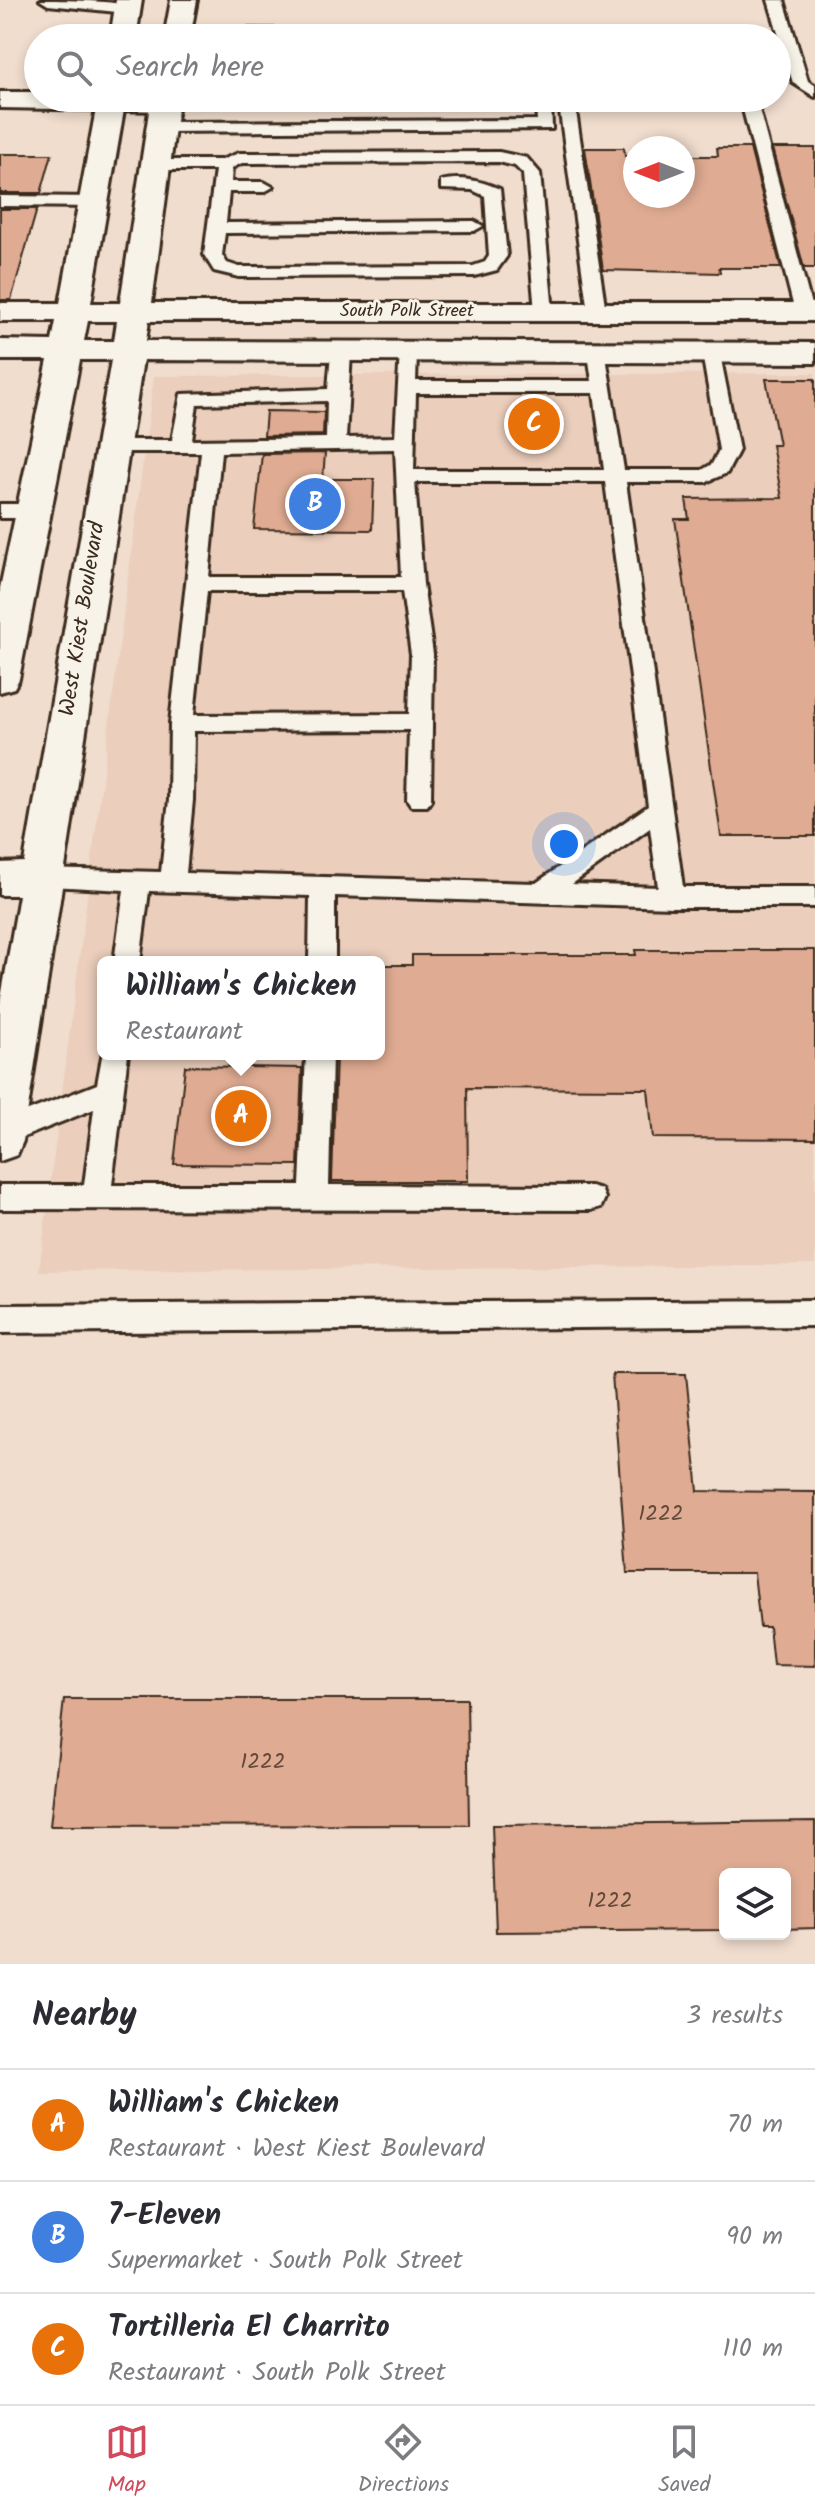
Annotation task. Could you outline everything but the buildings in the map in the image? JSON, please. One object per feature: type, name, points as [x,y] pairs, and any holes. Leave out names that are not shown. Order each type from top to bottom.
[{"type":"main road","points":[[179,24],[184,0]]},
{"type":"main road","points":[[125,24],[128,4]]},
{"type":"main road","points":[[0,100],[24,100]]},
{"type":"main road","points":[[0,679],[17,511],[66,351],[96,202],[110,112]]},
{"type":"main road","name":"West Kiest Boulevard","points":[[1,1138],[20,878],[112,446],[163,112]]},
{"type":"main road","name":"South Polk Street","points":[[0,312],[810,312]]},
{"type":"main road","points":[[597,312],[598,354]]},
{"type":"main road","name":"South Polk Street","points":[[0,350],[127,353],[815,353]]},
{"type":"lane","points":[[48,0],[128,4]]},
{"type":"lane","points":[[776,0],[783,24]]},
{"type":"lane","points":[[791,50],[801,83],[815,92]]},
{"type":"lane","points":[[235,112],[546,125],[545,112]]},
{"type":"lane","points":[[568,112],[597,312]]},
{"type":"lane","points":[[752,112],[810,312]]},
{"type":"lane","points":[[155,165],[224,165],[239,158],[499,157],[521,162],[531,173],[544,312]]},
{"type":"lane","points":[[224,165],[213,255],[220,267],[239,272],[474,271],[491,266],[498,256],[494,193],[487,187],[447,185]]},
{"type":"lane","points":[[222,187],[264,187]]},
{"type":"lane","points":[[0,201],[96,202]]},
{"type":"lane","points":[[217,228],[474,226]]},
{"type":"lane","points":[[336,444],[341,353]]},
{"type":"lane","points":[[404,476],[706,476],[720,468],[729,450],[712,353]]},
{"type":"lane","points":[[407,354],[404,476],[412,584],[422,654],[419,800]]},
{"type":"lane","points":[[598,354],[672,897]]},
{"type":"lane","points":[[407,387],[603,387]]},
{"type":"lane","points":[[181,446],[188,398],[247,404],[300,404],[337,395]]},
{"type":"lane","points":[[112,446],[212,446],[243,439],[296,439],[336,444],[406,443]]},
{"type":"lane","points":[[173,880],[181,800],[182,723],[212,446]]},
{"type":"lane","points":[[197,584],[412,584]]},
{"type":"lane","points":[[182,723],[420,722]]},
{"type":"lane","points":[[544,891],[659,810]]},
{"type":"lane","points":[[20,878],[173,880],[672,897],[815,897]]},
{"type":"lane","points":[[128,956],[138,879]]},
{"type":"lane","points":[[322,956],[323,885]]},
{"type":"lane","points":[[96,1197],[114,1060]]},
{"type":"lane","points":[[314,1197],[319,1060]]},
{"type":"lane","points":[[1,1138],[110,1091]]},
{"type":"lane","points":[[0,1197],[591,1198]]},
{"type":"lane","points":[[0,1319],[815,1313]]},
{"type":"shaded area","points":[[815,373],[815,1265],[39,1271],[154,376]]},
{"type":"place","name":"Tortilleria El Charrito","points":[[534,424]]},
{"type":"place","name":"7-Eleven","points":[[315,504]]},
{"type":"place","name":"William's Chicken","points":[[241,1116]]}]
